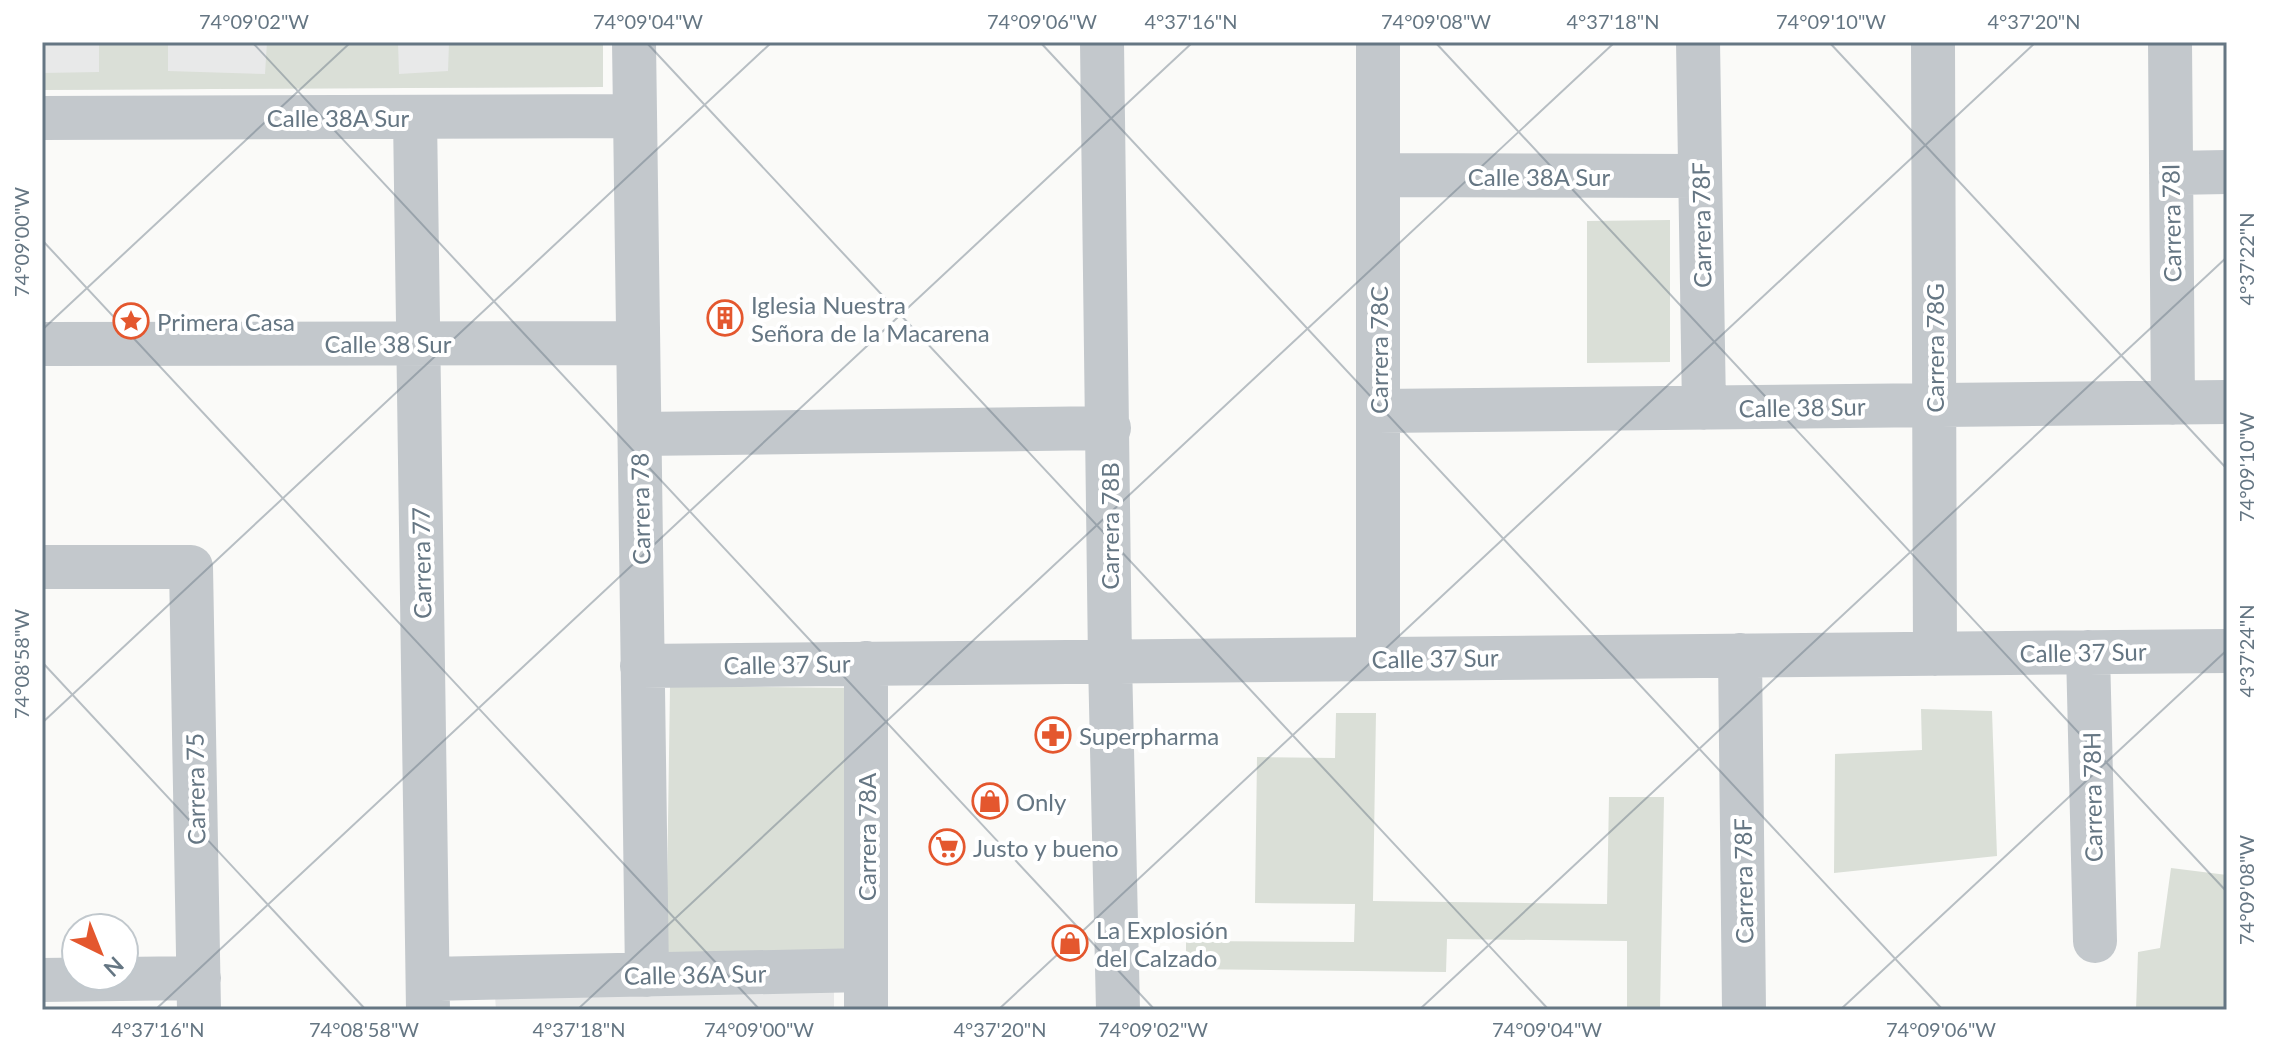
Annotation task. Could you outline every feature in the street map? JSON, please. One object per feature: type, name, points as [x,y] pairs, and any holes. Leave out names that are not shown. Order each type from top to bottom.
[{"type":"street","name":"Carrera 78","points":[[634,42],[647,975]]},
{"type":"street","name":"Carrera 78B","points":[[1102,42],[1118,1010]]},
{"type":"street","name":"Carrera 78C","points":[[1378,42],[1378,658]]},
{"type":"street","name":"Carrera 78F","points":[[1698,42],[1704,408]]},
{"type":"street","name":"Carrera 78G","points":[[1933,42],[1935,654]]},
{"type":"street","name":"Carrera 78I","points":[[2170,42],[2173,403]]},
{"type":"street","name":"Calle 38A Sur","points":[[42,118],[634,116]]},
{"type":"street","name":"Carrera 77","points":[[415,117],[428,995]]},
{"type":"street","points":[[2171,173],[2227,172]]},
{"type":"street","name":"Calle 38A Sur","points":[[1378,175],[1700,176]]},
{"type":"street","name":"Calle 38 Sur","points":[[42,344],[638,343]]},
{"type":"street","name":"Calle 38 Sur","points":[[1378,411],[2227,402]]},
{"type":"street","points":[[639,434],[1109,428]]},
{"type":"street","name":"Carrera 75","points":[[42,567],[191,567],[199,994]]},
{"type":"street","name":"Calle 37 Sur","points":[[642,666],[2227,651]]},
{"type":"street","name":"Carrera 78H","points":[[2088,652],[2095,941]]},
{"type":"street","name":"Carrera 78F","points":[[1740,655],[1744,1010]]},
{"type":"street","name":"Carrera 78A","points":[[866,663],[866,990]]},
{"type":"street","name":"Calle 36A Sur","points":[[428,995],[647,975],[866,990]]},
{"type":"street","points":[[42,980],[199,994]]},
{"type":"shaded area","points":[[42,42],[603,42],[603,87],[42,90]]},
{"type":"shaded area","points":[[99,42],[168,42],[168,71],[265,74],[267,42],[398,42],[399,74],[448,71],[449,43],[409,42],[603,42],[603,87],[42,90],[42,73],[99,72]]},
{"type":"shaded area","points":[[1670,220],[1670,362],[1587,363],[1587,221]]},
{"type":"shaded area","points":[[670,686],[853,688],[849,960],[666,958]]},
{"type":"shaded area","points":[[1921,709],[1992,711],[1997,856],[1834,873],[1835,754],[1922,750]]},
{"type":"shaded area","points":[[1336,713],[1376,713],[1373,901],[1607,904],[1609,797],[1664,797],[1660,1010],[1627,1010],[1627,941],[1447,939],[1446,972],[1186,969],[1186,941],[1354,942],[1355,904],[1255,903],[1257,757],[1335,758]]},
{"type":"shaded area","points":[[2171,868],[2227,875],[2227,1010],[2136,1010],[2138,952],[2160,948]]},
{"type":"shaded area","points":[[834,991],[834,1010],[496,1010],[495,996]]},
{"type":"place","name":"Iglesia Nuestra Señora de la Macarena","points":[[725,318]]},
{"type":"place","name":"Primera Casa","points":[[131,321]]},
{"type":"place","name":"Superpharma","points":[[1053,735]]},
{"type":"place","name":"Only","points":[[990,801]]},
{"type":"place","name":"Justo y bueno","points":[[947,847]]},
{"type":"place","name":"La Explosión del Calzado","points":[[1070,943]]}]
